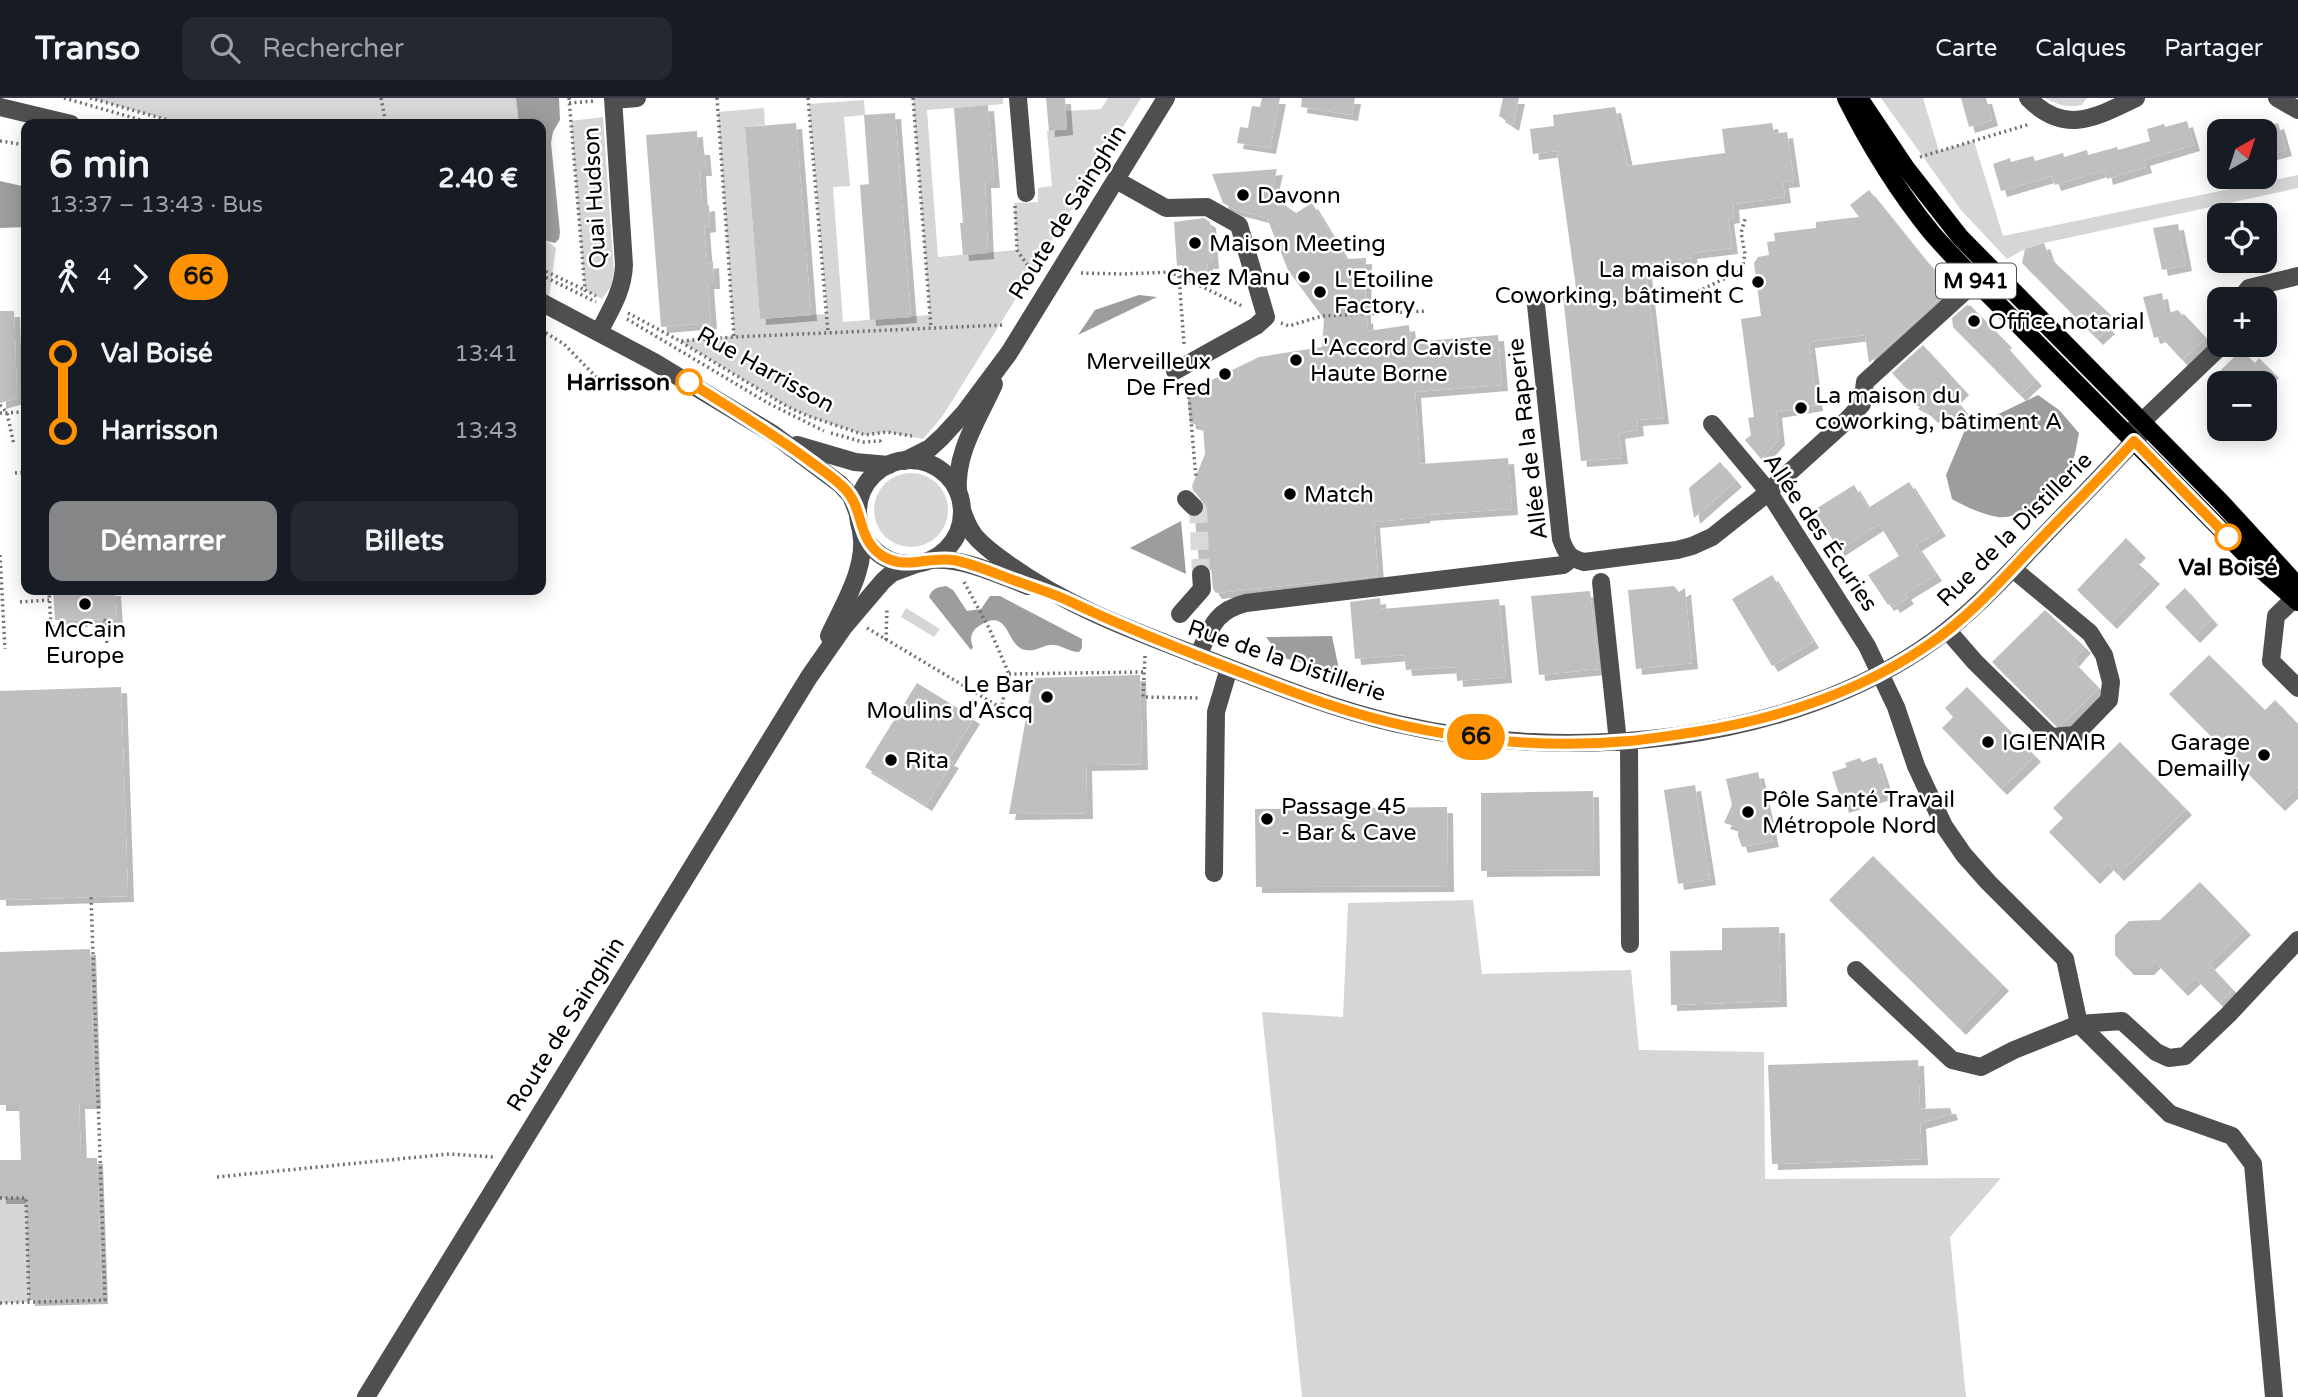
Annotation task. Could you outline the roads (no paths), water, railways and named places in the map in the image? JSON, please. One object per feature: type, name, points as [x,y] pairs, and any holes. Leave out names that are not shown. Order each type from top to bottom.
[{"type":"main road","name":"M 941","points":[[1846,98],[1895,184],[1933,233],[1976,281],[2138,431],[2221,502],[2297,596]]},
{"type":"main road","name":"M 941","points":[[1859,98],[1930,202],[2138,431]]},
{"type":"street","points":[[614,99],[637,98]]},
{"type":"street","points":[[1018,98],[1026,193]]},
{"type":"street","name":"Route de Sainghin","points":[[897,463],[930,448],[942,438],[1009,353],[1167,98]]},
{"type":"street","points":[[2028,98],[2044,112],[2066,120],[2090,119],[2136,98]]},
{"type":"street","name":"Quai Hudson","points":[[599,332],[620,293],[624,265],[614,99]]},
{"type":"street","points":[[0,107],[50,119]]},
{"type":"street","points":[[1116,180],[1166,208],[1207,207],[1239,225],[1266,317],[1256,326],[1180,368]]},
{"type":"street","name":"Allée de la Raperie","points":[[1536,305],[1561,540],[1571,559],[1584,562],[1677,550],[1712,537],[1768,491],[1862,404],[1865,382],[1988,267]]},
{"type":"street","points":[[2253,287],[2298,276]]},
{"type":"street","points":[[546,305],[687,381],[774,434],[840,484],[851,496],[868,543],[879,554],[892,561],[923,562],[944,551],[954,540],[960,526],[960,503],[952,481],[934,466],[920,461],[855,462],[828,456],[774,434]]},
{"type":"street","name":"Route de Sainghin","points":[[960,503],[957,479],[962,454],[1009,353]]},
{"type":"street","name":"Rue de la Distillerie","points":[[960,503],[972,533],[984,546],[1021,573],[1066,599],[1102,618],[1168,645],[1336,707],[1423,729],[1508,741],[1623,741],[1755,720],[1826,698],[1881,674],[1948,631],[2013,569],[2138,431],[2210,357]]},
{"type":"street","name":"Allée des Écuries","points":[[1712,424],[1768,491],[1849,615],[1881,674],[1925,786],[1944,826],[1964,855],[1988,882],[2065,959],[2079,1024]]},
{"type":"street","points":[[860,521],[860,498],[866,484],[876,473],[897,463]]},
{"type":"street","name":"Route de Sainghin","points":[[809,677],[860,565],[863,541],[860,521]]},
{"type":"street","points":[[1198,656],[1216,619],[1225,611],[1246,603],[1563,565],[1571,559]]},
{"type":"street","name":"Rue de la Distillerie","points":[[923,562],[951,560],[965,563],[1066,599]]},
{"type":"street","name":"Route de Sainghin","points":[[366,1397],[809,677],[843,628],[884,581],[892,573],[923,562]]},
{"type":"street","points":[[1948,631],[2051,737],[2076,735],[2109,700],[2111,682],[2104,654],[2090,633],[2013,569]]},
{"type":"street","points":[[1168,645],[1182,609],[1202,589],[1201,574]]},
{"type":"street","points":[[1601,582],[1623,741],[1630,944]]},
{"type":"street","points":[[2297,596],[2276,617],[2271,661],[2298,688]]},
{"type":"street","points":[[1214,873],[1216,712],[1229,668]]},
{"type":"street","points":[[1856,970],[1952,1060],[1981,1067],[2014,1050],[2079,1024],[2122,1021],[2156,1052],[2169,1058],[2185,1056],[2229,1014],[2298,940]]},
{"type":"street","points":[[2079,1024],[2170,1114],[2232,1136],[2253,1164],[2274,1397]]},
{"type":"tunnel","points":[[1194,507],[1198,510],[1201,574]]},
{"type":"place","name":"Davonn","points":[[1243,195]]},
{"type":"place","name":"Maison Meeting","points":[[1195,243]]},
{"type":"place","name":"Chez Manu","points":[[1304,277]]},
{"type":"place","name":"La maison du Coworking, bâtiment C","points":[[1758,282]]},
{"type":"place","name":"L'Etoiline Factory","points":[[1320,292]]},
{"type":"place","name":"Office notarial","points":[[1974,321]]},
{"type":"place","name":"L'Accord Caviste Haute Borne","points":[[1296,360]]},
{"type":"place","name":"Merveilleux De Fred","points":[[1225,374]]},
{"type":"place","name":"Harrisson","points":[[689,382]]},
{"type":"place","name":"La maison du coworking, bâtiment A","points":[[1801,408]]},
{"type":"place","name":"Match","points":[[1290,494]]},
{"type":"place","name":"Val Boisé","points":[[2228,537]]},
{"type":"place","name":"McCain Europe","points":[[85,604]]},
{"type":"place","name":"Le Bar Moulins d'Ascq","points":[[1047,697]]},
{"type":"place","name":"IGIENAIR","points":[[1988,742]]},
{"type":"place","name":"Garage Demailly","points":[[2264,755]]},
{"type":"place","name":"Rita","points":[[891,760]]},
{"type":"place","name":"Pôle Santé Travail Métropole Nord","points":[[1748,812]]},
{"type":"place","name":"Passage 45 - Bar & Cave","points":[[1267,819]]}]
